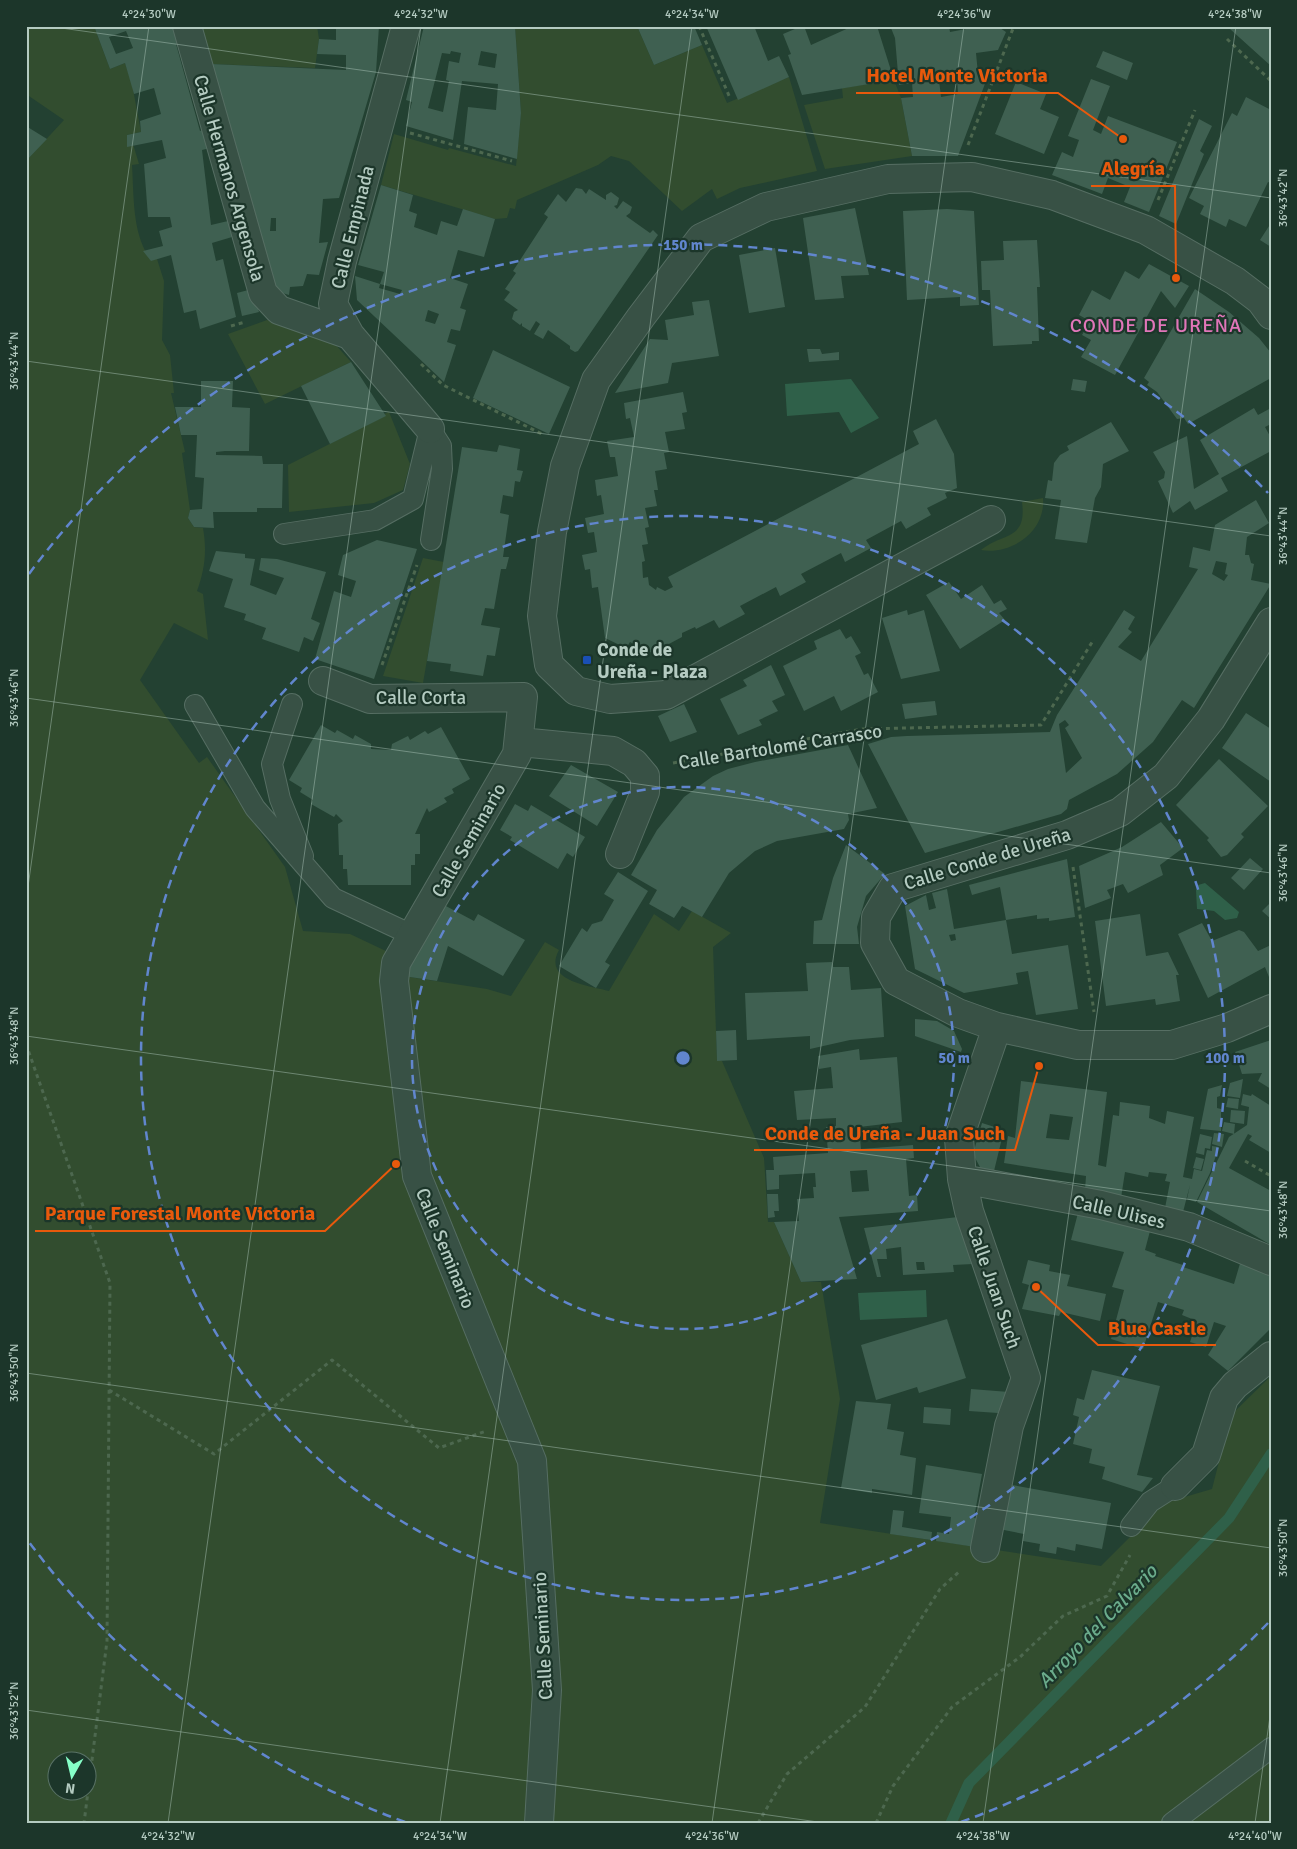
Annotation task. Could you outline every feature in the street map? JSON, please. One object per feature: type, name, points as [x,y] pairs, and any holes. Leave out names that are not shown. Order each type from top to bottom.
[{"type":"street","name":"Calle Hermanos Argensola","points":[[187,26],[263,293],[279,310],[350,335]]},
{"type":"street","name":"Calle Empinada","points":[[406,26],[342,261],[333,304],[350,335],[430,429]]},
{"type":"street","points":[[991,520],[666,695],[610,699],[576,691],[549,664],[542,616],[552,532],[565,466],[596,380],[701,238],[766,207],[888,179],[972,177],[1052,195],[1146,230],[1235,281],[1260,300],[1271,315]]},
{"type":"street","name":"Calle Conde de Ureña","points":[[1271,622],[1211,719],[1166,776],[1120,812],[1067,834],[893,888],[876,917],[875,943],[896,980],[958,1013],[997,1027],[1078,1045],[1172,1045],[1227,1028],[1271,1009]]},
{"type":"street","points":[[523,697],[549,664]]},
{"type":"street","name":"Calle Corta","points":[[322,681],[370,699],[523,697]]},
{"type":"street","name":"Calle Seminario","points":[[523,697],[520,742],[517,754],[487,810],[396,963],[394,981],[417,1176],[532,1461],[547,1690],[539,1823]]},
{"type":"street","points":[[520,742],[613,751],[634,763],[644,776],[645,792],[620,854]]},
{"type":"street","name":"Calle Juan Such","points":[[985,1548],[1009,1426],[1026,1378],[969,1211],[962,1179],[959,1138],[997,1027]]},
{"type":"street","name":"Calle Ulises","points":[[962,1179],[1102,1205],[1189,1227],[1271,1260]]},
{"type":"street","points":[[1175,1486],[1206,1455],[1224,1398],[1235,1385],[1271,1356]]},
{"type":"lane","points":[[284,534],[375,520],[413,499],[430,429]]},
{"type":"lane","name":"Calle Empinada","points":[[430,429],[441,446],[442,469],[431,540]]},
{"type":"lane","points":[[292,704],[272,764],[280,799],[310,871]]},
{"type":"lane","points":[[195,705],[255,808],[333,898],[412,935]]},
{"type":"lane","points":[[1131,1526],[1150,1502],[1175,1486]]},
{"type":"lane","points":[[1172,1823],[1271,1748]]},
{"type":"path","points":[[699,26],[730,98]]},
{"type":"path","points":[[966,149],[1014,26]]},
{"type":"path","points":[[1227,40],[1271,81]]},
{"type":"path","points":[[1146,230],[1195,110]]},
{"type":"path","points":[[405,131],[512,161]]},
{"type":"path","points":[[416,359],[443,385],[549,437]]},
{"type":"path","points":[[382,666],[419,558]]},
{"type":"path","name":"Calle Bartolomé Carrasco","points":[[645,792],[662,787],[670,763],[862,729],[1041,724],[1094,639]]},
{"type":"path","points":[[1072,857],[1094,1014]]},
{"type":"path","points":[[26,1044],[110,1283],[107,1641],[84,1823]]},
{"type":"path","points":[[1245,1161],[1271,1176]]},
{"type":"path","points":[[109,1390],[214,1454],[332,1360],[439,1448],[516,1420]]},
{"type":"path","points":[[758,1823],[787,1774],[865,1707],[940,1589],[985,1548]]},
{"type":"path","points":[[876,1823],[893,1786],[952,1708],[1020,1657],[1063,1616],[1107,1596],[1130,1555],[1137,1550]]},
{"type":"shaded area","points":[[26,26],[94,26],[110,69],[125,63],[132,84],[141,132],[127,135],[127,146],[133,144],[139,164],[132,165],[135,215],[140,239],[151,260],[157,259],[164,281],[162,340],[170,355],[174,393],[171,393],[185,452],[182,453],[190,510],[188,518],[194,527],[203,528],[204,560],[197,591],[203,594],[208,640],[174,623],[140,680],[199,763],[207,757],[285,867],[303,931],[350,934],[388,952],[403,976],[487,989],[511,996],[545,942],[559,950],[555,960],[557,969],[562,975],[580,984],[609,991],[654,914],[679,931],[692,911],[731,933],[713,947],[717,1060],[722,1061],[764,1158],[768,1222],[774,1222],[801,1282],[821,1282],[840,1399],[820,1523],[1101,1566],[1164,1503],[1212,1489],[1231,1415],[1271,1376],[1271,1823],[26,1823],[26,161],[64,120],[26,94]]},
{"type":"shaded area","points":[[202,26],[317,26],[319,39],[315,68],[211,64]]},
{"type":"shaded area","points":[[515,26],[637,26],[654,65],[702,45],[727,103],[789,77],[817,171],[740,188],[717,199],[712,189],[682,211],[629,161],[611,156],[598,165],[517,200],[515,209],[510,208],[507,218],[495,219],[381,185],[394,134],[448,150],[449,148],[516,166],[521,113]]},
{"type":"shaded area","points":[[894,80],[901,98],[912,156],[825,169],[804,105],[843,98],[842,88]]},
{"type":"shaded area","points":[[267,320],[335,344],[351,362],[265,404],[228,334]]},
{"type":"shaded area","points":[[851,379],[879,418],[851,433],[839,412],[787,416],[785,384]]},
{"type":"shaded area","points":[[389,412],[410,464],[403,490],[374,503],[289,512],[288,465],[385,416],[384,414]]},
{"type":"shaded area","points":[[1043,498],[1039,521],[1033,531],[1024,539],[1004,549],[981,550],[1017,530],[1023,515],[1022,502]]},
{"type":"shaded area","points":[[423,558],[444,562],[423,683],[383,676]]},
{"type":"shaded area","points":[[1205,883],[1239,912],[1237,918],[1225,920],[1214,911],[1197,909],[1196,890],[1198,885]]},
{"type":"shaded area","points":[[926,1290],[927,1317],[860,1320],[858,1293]]},
{"type":"building","points":[[94,26],[180,26],[183,42],[176,44],[200,131],[206,129],[210,148],[202,150],[211,225],[228,221],[232,237],[212,243],[216,261],[223,259],[236,317],[200,329],[196,310],[184,313],[171,255],[151,261],[143,251],[163,246],[159,231],[172,227],[170,217],[148,217],[144,164],[166,158],[162,140],[127,147],[127,135],[141,132],[140,121],[161,114],[154,88],[134,94],[125,63],[110,69]],"holes":[[[126,31],[133,48],[116,54],[109,37]]]},
{"type":"building","points":[[336,26],[379,26],[376,72],[339,198],[323,199],[319,243],[328,242],[319,275],[307,274],[303,286],[290,287],[289,295],[269,289],[211,64],[346,70],[346,55],[317,54],[319,39],[336,40]],"holes":[[[271,218],[276,218],[276,231],[270,231]]]},
{"type":"building","points":[[424,26],[515,26],[521,113],[517,159],[464,144],[468,107],[496,110],[498,84],[462,81],[453,140],[406,126],[412,102],[406,100]],"holes":[[[451,51],[461,53],[459,63],[449,61],[446,80],[449,81],[443,112],[428,108],[442,53],[450,54]],[[481,51],[497,54],[495,68],[478,65]]]},
{"type":"building","points":[[637,26],[694,26],[702,45],[654,65]]},
{"type":"building","points":[[706,26],[754,26],[768,61],[779,56],[789,77],[738,100]]},
{"type":"building","points":[[804,26],[811,45],[853,26],[877,26],[894,80],[802,95],[788,55],[791,54],[783,34]]},
{"type":"building","points":[[896,26],[949,26],[950,32],[982,26],[997,26],[1006,32],[998,50],[976,53],[978,74],[989,73],[958,156],[912,156],[901,98],[913,97],[912,83],[899,85],[895,38],[891,28]],"holes":[[[957,77],[958,94],[941,97],[939,80]]]},
{"type":"building","points":[[1231,26],[1271,26],[1271,66],[1230,29]]},
{"type":"building","points":[[1103,51],[1133,63],[1127,80],[1096,67]]},
{"type":"building","points":[[1091,79],[1110,86],[1093,130],[1101,134],[1108,116],[1177,142],[1149,212],[1124,202],[1130,187],[1108,178],[1102,194],[1052,175],[1062,152],[1073,157],[1079,140],[1068,136]]},
{"type":"building","points":[[1016,82],[1046,94],[1040,109],[1059,117],[1044,154],[995,134]]},
{"type":"building","points":[[1246,97],[1271,110],[1271,183],[1268,182],[1246,227],[1229,219],[1226,227],[1200,214],[1204,206],[1189,198],[1232,113],[1237,116]]},
{"type":"building","points":[[1199,119],[1212,126],[1200,151],[1204,154],[1176,224],[1159,216]]},
{"type":"building","points":[[26,126],[47,139],[26,161]]},
{"type":"building","points":[[381,185],[413,195],[409,211],[417,214],[414,227],[437,235],[441,221],[457,226],[463,209],[495,219],[484,257],[458,250],[450,278],[468,284],[460,308],[466,310],[460,331],[451,329],[447,342],[456,345],[444,382],[357,300],[355,276],[380,284],[384,272],[358,265]],"holes":[[[380,284],[402,290],[400,294],[379,288]],[[428,310],[439,314],[435,324],[425,321]]]},
{"type":"building","points":[[576,188],[582,189],[586,194],[589,189],[606,200],[606,195],[611,192],[619,198],[617,205],[614,206],[617,209],[623,201],[632,207],[630,213],[626,216],[650,233],[653,230],[658,235],[578,351],[575,352],[548,330],[543,339],[534,334],[540,324],[536,321],[530,331],[522,326],[522,323],[520,325],[512,319],[514,312],[518,310],[504,300],[510,292],[505,289],[516,273],[513,271],[548,217],[544,214],[558,194],[566,202]]},
{"type":"building","points":[[855,208],[869,275],[841,276],[844,298],[815,300],[803,218]]},
{"type":"building","points":[[947,209],[974,211],[979,305],[960,306],[960,297],[907,300],[903,211]]},
{"type":"building","points":[[1271,223],[1271,247],[1260,240]]},
{"type":"building","points":[[1037,240],[1040,287],[1037,287],[1039,341],[1032,341],[1032,344],[993,346],[990,290],[982,290],[981,261],[1004,260],[1003,241]]},
{"type":"building","points":[[775,248],[785,307],[749,313],[739,255]]},
{"type":"building","points":[[1149,264],[1189,286],[1175,308],[1161,291],[1115,375],[1081,357],[1091,340],[1082,335],[1090,321],[1079,315],[1092,290],[1110,300],[1125,271],[1139,279]]},
{"type":"building","points":[[252,289],[259,312],[242,316],[237,293]]},
{"type":"building","points":[[1195,289],[1229,312],[1259,338],[1271,353],[1271,378],[1188,424],[1184,418],[1177,419],[1157,392],[1147,385],[1149,382],[1144,378]]},
{"type":"building","points":[[709,300],[719,356],[672,363],[668,383],[615,393],[650,339],[668,340],[665,320],[694,315],[692,302]]},
{"type":"building","points":[[807,349],[820,349],[822,354],[839,352],[839,360],[809,362]]},
{"type":"building","points":[[493,350],[570,387],[549,434],[473,398]]},
{"type":"building","points":[[351,362],[386,416],[330,444],[301,386]]},
{"type":"building","points":[[1073,379],[1087,381],[1085,392],[1071,390]]},
{"type":"building","points":[[201,381],[233,381],[232,407],[250,408],[249,451],[216,452],[216,455],[262,456],[263,464],[283,464],[282,508],[257,508],[257,512],[213,512],[214,528],[194,527],[188,518],[190,510],[202,509],[204,478],[195,477],[197,435],[181,435],[175,407],[201,407]]},
{"type":"building","points":[[683,392],[687,412],[682,413],[685,429],[665,432],[669,452],[664,453],[667,469],[655,471],[658,490],[654,490],[657,506],[645,508],[649,527],[645,528],[648,544],[642,545],[645,561],[642,562],[643,578],[648,577],[649,585],[656,590],[657,587],[665,591],[673,587],[668,577],[919,444],[913,431],[936,419],[954,454],[957,488],[945,493],[947,498],[927,508],[931,515],[906,529],[901,521],[866,540],[871,548],[845,562],[841,553],[801,574],[806,582],[780,596],[776,587],[740,606],[745,614],[719,628],[714,620],[696,629],[695,627],[682,633],[682,637],[652,653],[630,642],[626,648],[605,638],[598,587],[592,588],[590,569],[585,570],[582,555],[597,552],[594,532],[588,533],[585,518],[604,514],[601,495],[597,496],[595,480],[618,476],[615,457],[610,457],[607,441],[634,437],[630,418],[626,419],[624,403]]},
{"type":"building","points":[[1254,408],[1258,415],[1271,408],[1271,424],[1265,427],[1271,438],[1271,451],[1221,478],[1228,491],[1195,510],[1190,501],[1173,513],[1158,481],[1164,478],[1165,472],[1153,452],[1187,436],[1194,489],[1219,474],[1200,440]]},
{"type":"building","points":[[1111,422],[1129,451],[1103,464],[1101,487],[1095,498],[1087,543],[1055,539],[1061,500],[1045,498],[1048,480],[1052,481],[1054,463],[1060,455],[1069,450],[1067,446]]},
{"type":"building","points":[[499,445],[520,449],[517,470],[523,471],[520,482],[515,481],[513,497],[503,495],[500,513],[509,515],[503,557],[509,557],[506,569],[501,569],[494,609],[485,608],[481,625],[500,628],[495,656],[487,655],[483,676],[450,671],[451,664],[427,661],[462,447],[497,452]]},
{"type":"building","points":[[1256,500],[1269,523],[1247,537],[1245,555],[1249,555],[1251,563],[1254,564],[1251,580],[1271,584],[1194,708],[1182,700],[1153,742],[1117,774],[1069,800],[1067,809],[1061,814],[925,853],[868,744],[891,737],[1050,732],[1057,715],[1124,610],[1135,617],[1128,629],[1132,632],[1118,647],[1141,661],[1198,569],[1189,567],[1193,547],[1210,551],[1215,525]],"holes":[[[1216,561],[1227,563],[1225,574],[1228,575],[1224,581],[1212,574]],[[1065,720],[1069,725],[1065,728],[1082,758],[1066,773],[1059,724]]]},
{"type":"building","points":[[377,540],[417,549],[374,679],[315,659],[334,591],[351,597],[356,581],[338,575],[343,555]]},
{"type":"building","points":[[216,551],[245,554],[245,558],[255,559],[250,585],[276,595],[284,578],[259,570],[261,558],[277,559],[326,572],[311,619],[320,623],[313,641],[304,637],[299,652],[262,639],[266,628],[244,620],[246,614],[224,607],[233,579],[209,571]]},
{"type":"building","points":[[949,582],[961,599],[982,585],[994,604],[1001,600],[1007,609],[999,613],[1005,620],[960,649],[926,595]]},
{"type":"building","points":[[907,610],[908,615],[924,610],[940,671],[901,679],[882,618]]},
{"type":"building","points":[[840,629],[846,639],[851,636],[861,653],[855,656],[864,675],[868,673],[878,692],[841,711],[834,696],[804,711],[783,666],[817,649],[814,641]]},
{"type":"building","points":[[771,665],[785,695],[772,701],[778,711],[759,720],[762,725],[738,735],[720,699],[747,686],[743,680]]},
{"type":"building","points":[[935,701],[937,715],[905,719],[902,704]]},
{"type":"building","points":[[684,704],[697,732],[670,742],[658,716]]},
{"type":"building","points":[[1246,713],[1271,729],[1271,782],[1222,748]]},
{"type":"building","points":[[321,725],[335,733],[337,730],[353,739],[355,735],[371,744],[371,749],[391,750],[392,744],[408,736],[410,740],[425,731],[428,734],[441,727],[470,779],[452,789],[454,793],[444,798],[447,802],[429,812],[427,808],[415,834],[420,834],[420,854],[415,854],[415,865],[411,865],[411,885],[348,885],[347,869],[343,869],[343,855],[339,855],[338,824],[343,821],[336,814],[334,817],[311,804],[313,800],[300,792],[302,788],[289,780]]},
{"type":"building","points":[[848,745],[877,808],[848,814],[849,820],[844,829],[777,841],[755,851],[729,873],[702,917],[682,906],[674,918],[649,904],[657,890],[631,875],[657,830],[684,797],[713,776],[728,769],[755,762]]},
{"type":"building","points":[[1219,759],[1268,806],[1241,834],[1244,837],[1227,855],[1221,857],[1207,840],[1209,838],[1176,805]]},
{"type":"building","points":[[571,765],[618,792],[597,826],[549,796]]},
{"type":"building","points":[[515,804],[528,811],[531,805],[585,837],[573,857],[567,853],[558,869],[510,840],[512,837],[500,830]]},
{"type":"building","points":[[1161,822],[1183,848],[1160,865],[1163,875],[1128,893],[1123,884],[1107,890],[1111,898],[1085,908],[1079,866],[1122,847]]},
{"type":"building","points":[[846,845],[885,874],[866,896],[857,927],[859,944],[813,944],[814,921],[822,920],[833,878]]},
{"type":"building","points":[[1250,858],[1263,869],[1244,890],[1231,878]]},
{"type":"building","points":[[1067,859],[1075,917],[1049,921],[1049,918],[1037,919],[1037,915],[1006,920],[1000,887],[972,895],[969,885]]},
{"type":"building","points":[[618,872],[648,891],[605,962],[610,965],[596,988],[559,966],[582,928],[587,932],[592,924],[602,921],[614,900],[604,894]]},
{"type":"building","points":[[947,889],[954,929],[1006,920],[1012,954],[1068,945],[1078,1009],[1036,1015],[1028,971],[1016,973],[1018,984],[964,993],[915,969],[905,906],[926,895],[929,910],[936,908],[932,893]],"holes":[[[955,934],[956,940],[951,941],[949,935]]]},
{"type":"building","points":[[1271,902],[1271,919],[1262,911]]},
{"type":"building","points":[[444,905],[474,921],[478,914],[525,940],[503,976],[448,946],[437,981],[403,976]]},
{"type":"building","points":[[1140,914],[1146,956],[1168,952],[1179,975],[1176,975],[1180,1001],[1156,1005],[1155,999],[1106,1006],[1095,921]]},
{"type":"building","points":[[1202,923],[1212,941],[1239,930],[1244,932],[1258,951],[1271,945],[1271,976],[1269,977],[1265,967],[1208,998],[1178,934]]},
{"type":"building","points":[[832,962],[833,967],[849,967],[851,990],[881,988],[884,1037],[850,1040],[810,1049],[810,1036],[747,1040],[745,993],[808,991],[806,963]]},
{"type":"building","points":[[915,1019],[937,1021],[954,1031],[962,1049],[961,1052],[915,1036]]},
{"type":"building","points":[[736,1030],[737,1060],[717,1061],[716,1031]]},
{"type":"building","points":[[1271,1040],[1271,1089],[1258,1081],[1262,1073],[1242,1074],[1235,1052]]},
{"type":"building","points":[[859,1049],[860,1060],[897,1057],[902,1122],[859,1127],[861,1149],[913,1145],[914,1158],[906,1159],[909,1196],[917,1195],[918,1211],[839,1217],[857,1279],[801,1282],[774,1222],[799,1221],[797,1199],[814,1198],[813,1187],[816,1187],[815,1173],[779,1175],[779,1189],[767,1190],[766,1170],[774,1170],[773,1157],[828,1153],[826,1127],[836,1126],[836,1118],[797,1120],[794,1091],[833,1088],[831,1067],[819,1069],[818,1056]],"holes":[[[867,1170],[869,1191],[852,1192],[850,1171]]]},
{"type":"building","points":[[1243,1079],[1240,1098],[1227,1096],[1230,1083]]},
{"type":"building","points":[[1021,1081],[1107,1092],[1098,1165],[1106,1167],[1113,1115],[1119,1116],[1120,1102],[1150,1106],[1149,1118],[1165,1124],[1167,1111],[1194,1117],[1183,1177],[1192,1179],[1194,1169],[1202,1171],[1207,1150],[1212,1151],[1212,1146],[1219,1147],[1210,1173],[1196,1202],[1187,1199],[1190,1185],[1183,1212],[1165,1208],[1170,1182],[1165,1181],[1167,1174],[1149,1172],[1148,1177],[1125,1172],[1121,1198],[1085,1190],[1086,1176],[1004,1163],[1008,1136],[1015,1138]],"holes":[[[1050,1114],[1073,1117],[1069,1140],[1046,1138]]]},
{"type":"building","points":[[1222,1085],[1220,1096],[1217,1097],[1217,1108],[1221,1109],[1221,1131],[1200,1129],[1208,1089]]},
{"type":"building","points":[[1243,1094],[1251,1096],[1252,1094],[1271,1106],[1271,1153],[1249,1140],[1252,1136],[1248,1134],[1229,1168],[1271,1191],[1271,1245],[1197,1202],[1229,1137],[1247,1125],[1249,1107],[1241,1105]]},
{"type":"building","points":[[1228,1098],[1239,1099],[1238,1109],[1226,1107]]},
{"type":"building","points":[[1231,1110],[1245,1111],[1244,1124],[1230,1122]]},
{"type":"building","points":[[1224,1122],[1235,1124],[1234,1134],[1222,1131]]},
{"type":"building","points":[[982,1123],[1004,1130],[994,1171],[981,1169],[973,1154]]},
{"type":"building","points":[[1214,1133],[1224,1134],[1222,1147],[1212,1144]]},
{"type":"building","points":[[1200,1134],[1212,1137],[1210,1149],[1205,1148],[1204,1155],[1196,1153]]},
{"type":"building","points":[[1196,1157],[1204,1159],[1201,1170],[1193,1168]]},
{"type":"building","points":[[767,1194],[778,1194],[779,1211],[774,1211],[775,1217],[768,1218]]},
{"type":"building","points":[[1078,1213],[1150,1231],[1145,1250],[1156,1254],[1155,1256],[1183,1265],[1183,1267],[1234,1284],[1241,1260],[1271,1270],[1271,1328],[1228,1371],[1208,1355],[1226,1326],[1214,1322],[1206,1347],[1190,1342],[1197,1321],[1182,1315],[1184,1310],[1158,1302],[1143,1349],[1111,1339],[1124,1290],[1112,1287],[1124,1252],[1071,1240]]},
{"type":"building","points":[[958,1217],[973,1264],[953,1265],[954,1272],[903,1275],[901,1247],[886,1249],[887,1259],[877,1259],[881,1277],[877,1277],[864,1228]],"holes":[[[916,1262],[924,1262],[925,1270],[917,1270]]]},
{"type":"building","points":[[1028,1260],[1050,1265],[1049,1271],[1070,1275],[1067,1286],[1106,1294],[1100,1321],[1061,1312],[1059,1316],[1022,1309],[1029,1285],[1022,1283]]},
{"type":"building","points":[[947,1319],[966,1378],[919,1393],[917,1387],[876,1400],[861,1345]]},
{"type":"building","points":[[1092,1370],[1160,1386],[1137,1475],[1153,1478],[1142,1492],[1102,1479],[1105,1467],[1089,1463],[1092,1449],[1073,1444],[1079,1417],[1073,1415],[1077,1398],[1084,1400]]},
{"type":"building","points":[[971,1389],[1009,1392],[998,1413],[969,1411]]},
{"type":"building","points":[[856,1401],[891,1404],[887,1429],[904,1432],[900,1455],[916,1458],[912,1495],[872,1489],[872,1493],[841,1488]]},
{"type":"building","points":[[924,1407],[951,1409],[950,1425],[923,1423]]},
{"type":"building","points":[[926,1465],[982,1474],[974,1518],[980,1519],[975,1547],[936,1541],[937,1532],[949,1534],[951,1517],[919,1513]]},
{"type":"building","points":[[1007,1484],[1111,1503],[1102,1549],[1076,1544],[1075,1551],[1057,1547],[1056,1554],[1039,1551],[1040,1544],[1023,1541],[1024,1534],[999,1529]]},
{"type":"building","points":[[893,1510],[904,1511],[902,1527],[932,1532],[931,1540],[890,1534]]},
{"type":"waterway","name":"Arroyo del Calvario","points":[[951,1823],[969,1783],[1229,1518],[1271,1454]]},
{"type":"place","name":"Hotel Monte Victoria","points":[[1123,139]]},
{"type":"place","name":"Alegría","points":[[1176,278]]},
{"type":"place","name":"Conde de Ureña - Plaza","points":[[587,660]]},
{"type":"place","name":"Conde de Ureña - Juan Such","points":[[1039,1066]]},
{"type":"place","name":"Parque Forestal Monte Victoria","points":[[396,1164]]},
{"type":"place","name":"Blue Castle","points":[[1036,1287]]},
{"type":"district","name":"CONDE DE UREÑA","points":[[1156,325]]}]
